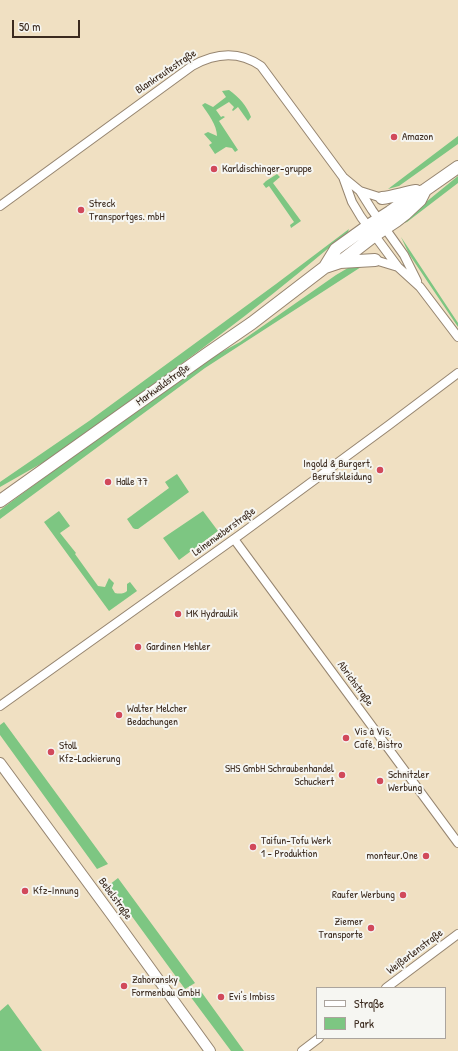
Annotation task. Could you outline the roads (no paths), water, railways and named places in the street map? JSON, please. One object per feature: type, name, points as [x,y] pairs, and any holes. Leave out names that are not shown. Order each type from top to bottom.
[{"type":"main road","name":"Markwaldstraße","points":[[325,267],[336,249],[405,214],[420,200],[425,190],[458,167]]},
{"type":"main road","points":[[382,198],[425,190]]},
{"type":"main road","name":"Markwaldstraße","points":[[0,501],[207,354],[252,324],[325,267],[340,262],[377,227]]},
{"type":"main road","points":[[340,262],[375,260]]},
{"type":"street","name":"Blankreutestraße","points":[[0,206],[186,70],[202,60],[217,56],[232,55],[254,61],[261,66],[343,177],[360,191],[372,210],[377,227]]},
{"type":"street","name":"Blankreutestraße","points":[[343,177],[352,202],[361,217],[377,227]]},
{"type":"street","name":"Blankreutestraße","points":[[360,191],[382,198]]},
{"type":"street","points":[[377,227],[398,267],[420,287],[458,337]]},
{"type":"street","points":[[377,227],[404,255],[420,287]]},
{"type":"street","points":[[375,260],[398,267]]},
{"type":"street","name":"Leinenweberstraße","points":[[0,706],[234,539],[458,373]]},
{"type":"street","name":"Abrichstraße","points":[[234,539],[458,843]]},
{"type":"street","name":"Bebelstraße","points":[[0,763],[210,1051]]},
{"type":"street","name":"Weißerlenstraße","points":[[387,987],[458,934]]},
{"type":"street","points":[[302,1051],[318,1039]]},
{"type":"place","name":"Amazon","points":[[394,137]]},
{"type":"place","name":"Karldischinger-gruppe","points":[[214,169]]},
{"type":"place","name":"Streck Transportges. mbH","points":[[81,210]]},
{"type":"place","name":"Ingold & Burgert, Berufskleidung","points":[[380,470]]},
{"type":"place","name":"Halle 77","points":[[108,482]]},
{"type":"place","name":"MK Hydraulik","points":[[178,614]]},
{"type":"place","name":"Gardinen Mehler","points":[[138,647]]},
{"type":"place","name":"Walter Melcher Bedachungen","points":[[119,715]]},
{"type":"place","name":"Vis à Vis, Café, Bistro","points":[[346,738]]},
{"type":"place","name":"Stoll Kfz-Lackierung","points":[[51,752]]},
{"type":"place","name":"SHS GmbH Schraubenhandel Schuckert","points":[[342,775]]},
{"type":"place","name":"Schnitzler Werbung","points":[[380,781]]},
{"type":"place","name":"Taifun-Tofu Werk 1 - Produktion","points":[[253,847]]},
{"type":"place","name":"monteur.One","points":[[426,856]]},
{"type":"place","name":"Kfz-Innung","points":[[25,891]]},
{"type":"place","name":"Raufer Werbung","points":[[403,895]]},
{"type":"place","name":"Ziemer Transporte","points":[[371,928]]},
{"type":"place","name":"Zahoransky Formenbau GmbH","points":[[124,986]]},
{"type":"place","name":"Evi's Imbiss","points":[[221,997]]}]
